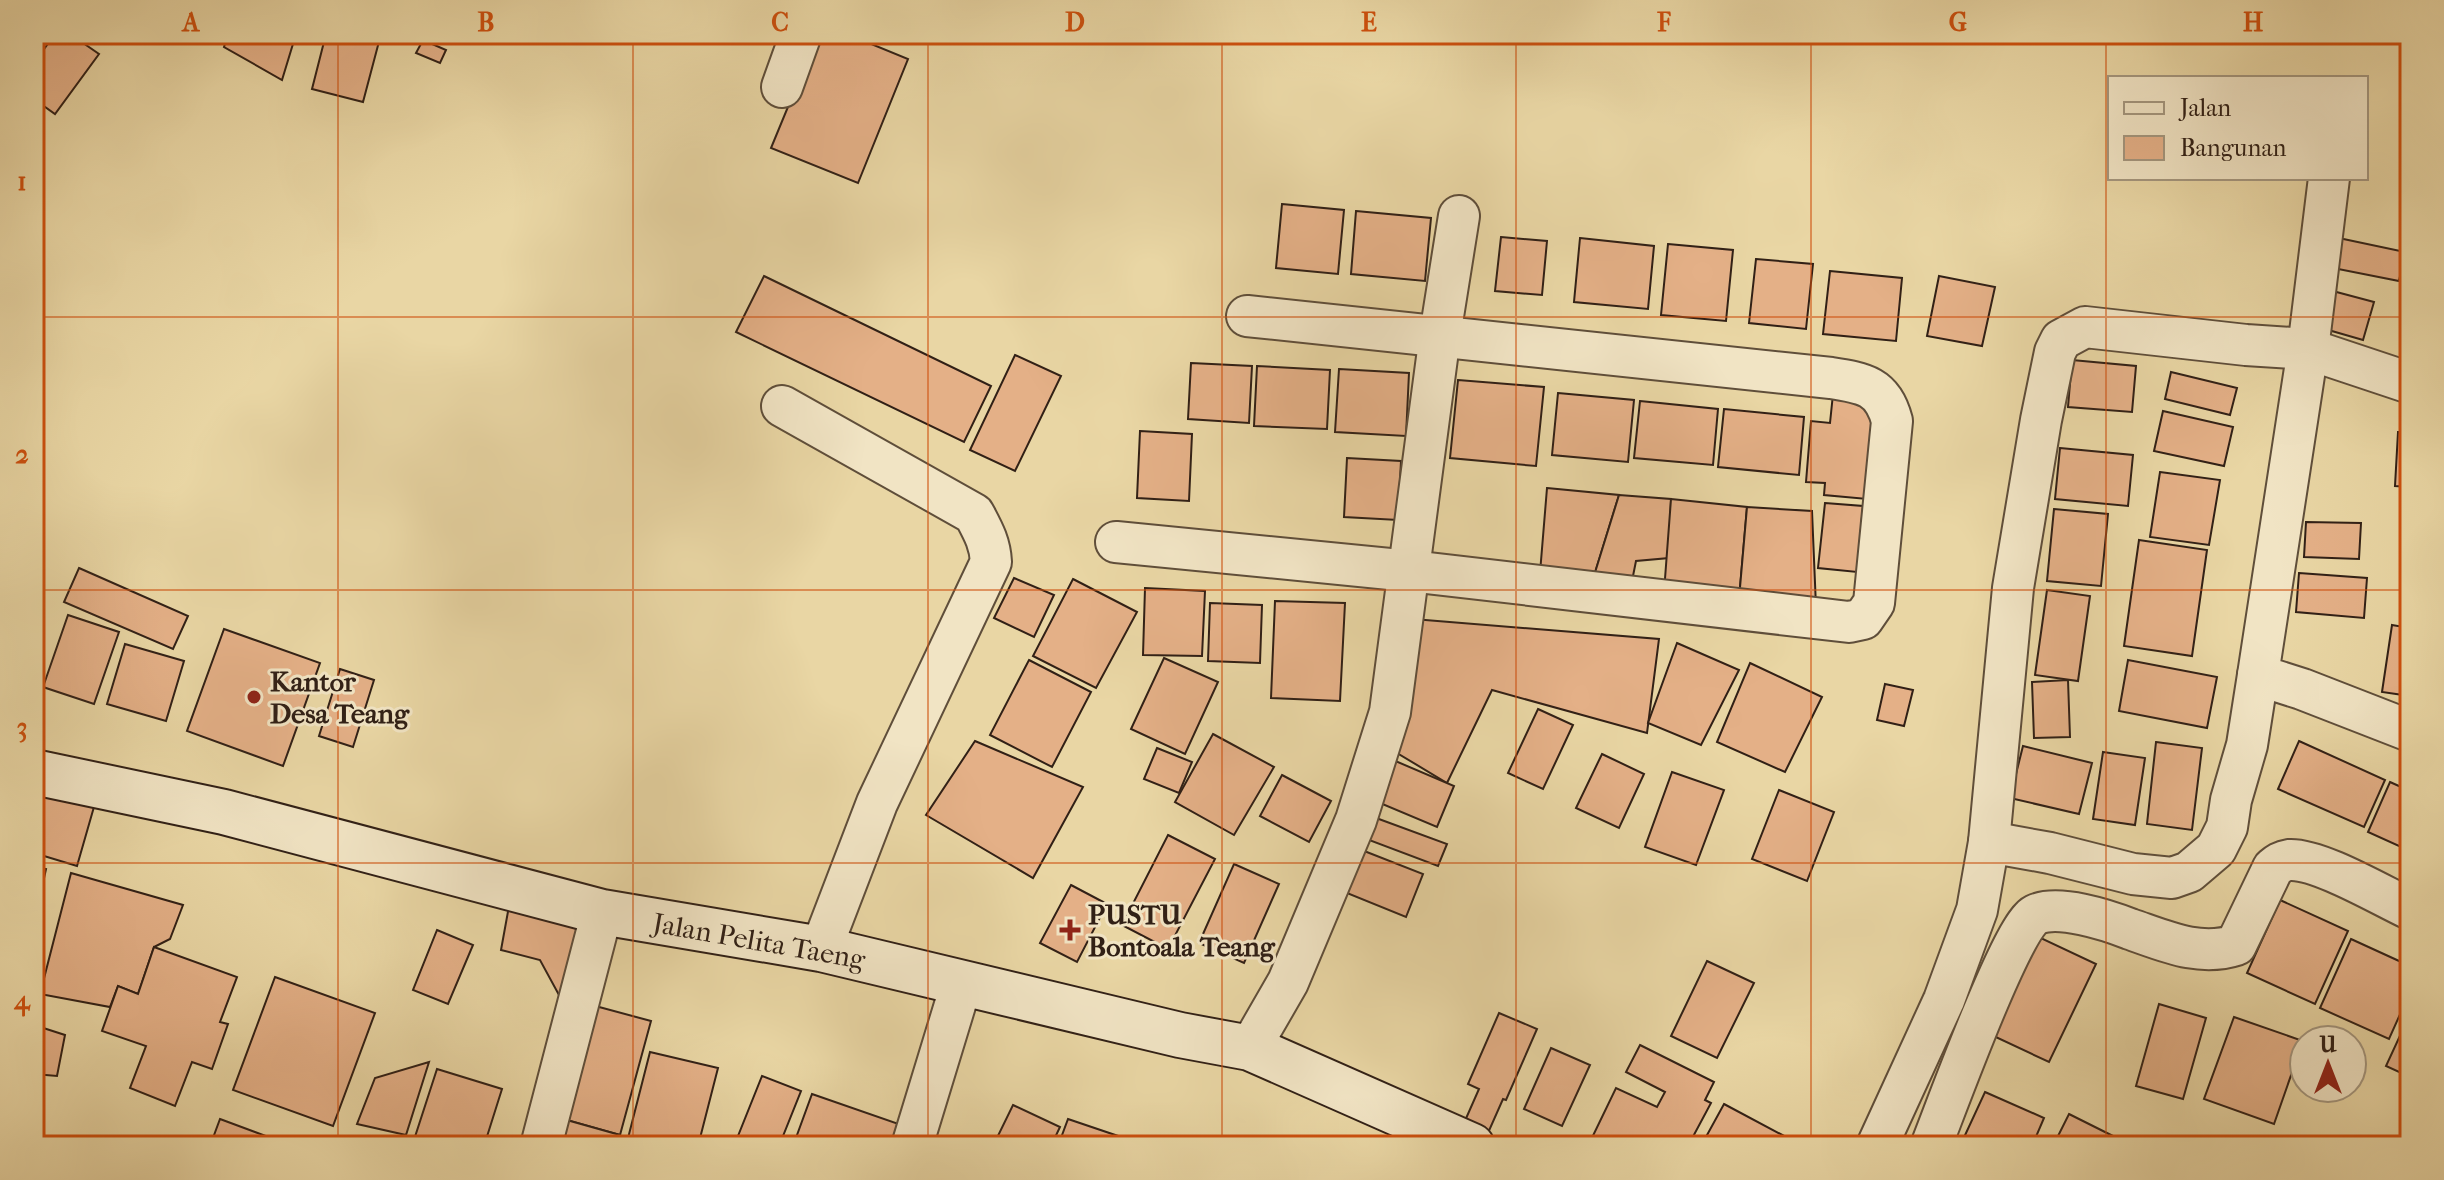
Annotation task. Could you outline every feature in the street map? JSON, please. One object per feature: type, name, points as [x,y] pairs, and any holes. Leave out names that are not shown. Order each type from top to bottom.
[{"type":"street","points":[[782,87],[801,34]]},
{"type":"street","points":[[1989,842],[2050,853],[2133,874],[2172,878],[2189,872],[2216,849],[2227,827],[2231,800],[2247,745],[2308,349],[2329,180]]},
{"type":"street","points":[[1250,1048],[1288,982],[1356,820],[1390,712],[1440,335],[1459,216]]},
{"type":"street","points":[[1116,542],[1410,571],[1849,622],[1863,619],[1874,603],[1892,421],[1888,405],[1881,395],[1868,387],[1831,378],[1247,316]]},
{"type":"street","points":[[1877,1146],[1944,1000],[1977,910],[1989,842],[2013,588],[2041,420],[2055,352],[2061,340],[2085,327],[2308,349],[2410,383]]},
{"type":"street","points":[[782,406],[974,514],[988,538],[990,548],[991,562],[877,803],[821,949]]},
{"type":"street","points":[[2258,675],[2410,731]]},
{"type":"street","name":"Jalan Pelita Taeng","points":[[34,772],[224,812],[602,912],[821,949],[1180,1035],[1250,1048],[1472,1146]]},
{"type":"street","points":[[1931,1146],[2008,957],[2028,919],[2040,912],[2074,913],[2117,924],[2175,945],[2224,949],[2236,945],[2273,868],[2280,862],[2291,860],[2314,864],[2410,909]]},
{"type":"street","points":[[541,1146],[602,912]]},
{"type":"street","points":[[912,1146],[962,982]]},
{"type":"building","points":[[55,34],[70,34],[99,54],[55,114],[34,99],[34,63]]},
{"type":"building","points":[[228,34],[296,34],[282,80],[224,47]]},
{"type":"building","points":[[326,34],[381,34],[363,102],[312,89]]},
{"type":"building","points":[[818,34],[847,34],[908,59],[858,183],[771,148]]},
{"type":"building","points":[[423,40],[446,50],[440,63],[416,53]]},
{"type":"building","points":[[1282,204],[1344,210],[1338,274],[1276,268]]},
{"type":"building","points":[[1356,211],[1431,218],[1425,281],[1351,274]]},
{"type":"building","points":[[1501,237],[1547,241],[1542,295],[1495,291]]},
{"type":"building","points":[[2334,237],[2405,252],[2399,281],[2328,267]]},
{"type":"building","points":[[1580,238],[1654,246],[1648,309],[1574,302]]},
{"type":"building","points":[[1668,244],[1733,250],[1726,321],[1661,315]]},
{"type":"building","points":[[1756,259],[1813,264],[1806,329],[1749,323]]},
{"type":"building","points":[[1830,271],[1902,278],[1896,341],[1823,334]]},
{"type":"building","points":[[764,276],[991,386],[964,442],[736,332]]},
{"type":"building","points":[[1939,276],[1995,287],[1982,346],[1927,336]]},
{"type":"building","points":[[2329,290],[2374,302],[2363,340],[2318,327]]},
{"type":"building","points":[[1015,355],[1061,376],[1015,471],[970,450]]},
{"type":"building","points":[[2072,360],[2136,366],[2132,412],[2068,407]]},
{"type":"building","points":[[1191,363],[1252,366],[1249,423],[1188,419]]},
{"type":"building","points":[[1257,366],[1330,370],[1327,429],[1254,426]]},
{"type":"building","points":[[1339,369],[1409,373],[1406,436],[1335,432]]},
{"type":"building","points":[[2171,372],[2237,388],[2230,415],[2165,399]]},
{"type":"building","points":[[1458,380],[1544,387],[1536,466],[1450,458]]},
{"type":"building","points":[[1558,393],[1634,400],[1628,462],[1552,455]]},
{"type":"building","points":[[1833,394],[1877,398],[1867,499],[1824,495],[1825,483],[1806,482],[1811,421],[1830,423]]},
{"type":"building","points":[[1640,401],[1718,409],[1713,465],[1634,458]]},
{"type":"building","points":[[1724,409],[1804,417],[1799,475],[1718,467]]},
{"type":"building","points":[[2163,411],[2233,427],[2224,466],[2154,451]]},
{"type":"building","points":[[1140,431],[1192,434],[1189,501],[1137,498]]},
{"type":"building","points":[[2398,432],[2410,433],[2410,487],[2395,486]]},
{"type":"building","points":[[2060,448],[2133,455],[2128,506],[2055,499]]},
{"type":"building","points":[[1347,458],[1401,461],[1398,520],[1344,517]]},
{"type":"building","points":[[2160,472],[2220,480],[2209,545],[2150,537]]},
{"type":"building","points":[[1547,488],[1619,495],[1593,579],[1540,573]]},
{"type":"building","points":[[1619,495],[1671,499],[1669,558],[1636,561],[1632,581],[1593,579]]},
{"type":"building","points":[[1671,499],[1747,507],[1739,599],[1664,592]]},
{"type":"building","points":[[1825,503],[1863,506],[1857,572],[1818,568]]},
{"type":"building","points":[[1747,507],[1812,511],[1816,607],[1739,599]]},
{"type":"building","points":[[2054,509],[2108,514],[2101,586],[2047,581]]},
{"type":"building","points":[[2306,522],[2361,523],[2359,559],[2304,557]]},
{"type":"building","points":[[2139,540],[2207,550],[2192,656],[2124,646]]},
{"type":"building","points":[[79,568],[188,616],[173,649],[64,602]]},
{"type":"building","points":[[2299,573],[2367,578],[2364,618],[2296,612]]},
{"type":"building","points":[[1014,578],[1054,595],[1034,637],[994,618]]},
{"type":"building","points":[[1073,579],[1137,612],[1096,688],[1033,656]]},
{"type":"building","points":[[1145,588],[1205,591],[1202,656],[1143,655]]},
{"type":"building","points":[[2047,590],[2090,596],[2078,681],[2035,675]]},
{"type":"building","points":[[1275,601],[1345,603],[1340,701],[1271,698]]},
{"type":"building","points":[[1210,603],[1262,605],[1260,663],[1208,661]]},
{"type":"building","points":[[68,615],[119,632],[94,704],[43,687]]},
{"type":"building","points":[[1413,619],[1659,639],[1647,733],[1492,690],[1447,783],[1392,750]]},
{"type":"building","points":[[2392,625],[2410,628],[2410,696],[2382,692]]},
{"type":"building","name":"Kantor Desa Teang","points":[[224,629],[320,663],[283,766],[187,731]]},
{"type":"building","points":[[1677,643],[1739,670],[1701,745],[1648,723]]},
{"type":"building","points":[[125,644],[184,661],[166,721],[107,704]]},
{"type":"building","points":[[1164,658],[1218,682],[1185,754],[1131,729]]},
{"type":"building","points":[[1029,660],[1091,692],[1052,767],[990,735]]},
{"type":"building","points":[[2128,660],[2217,677],[2207,728],[2119,711]]},
{"type":"building","points":[[1750,663],[1822,697],[1785,772],[1717,742]]},
{"type":"building","points":[[340,669],[374,680],[353,747],[319,736]]},
{"type":"building","points":[[2068,680],[2070,737],[2034,738],[2032,682]]},
{"type":"building","points":[[1885,684],[1913,690],[1904,726],[1877,720]]},
{"type":"building","points":[[1538,709],[1573,725],[1543,789],[1508,773]]},
{"type":"building","points":[[1213,734],[1274,767],[1234,835],[1175,802]]},
{"type":"building","points":[[975,741],[1083,787],[1033,878],[926,815]]},
{"type":"building","points":[[2299,741],[2385,780],[2364,827],[2278,789]]},
{"type":"building","points":[[2156,742],[2202,748],[2192,830],[2147,824]]},
{"type":"building","points":[[2023,746],[2092,763],[2079,814],[2010,798]]},
{"type":"building","points":[[1157,748],[1192,762],[1179,793],[1144,779]]},
{"type":"building","points":[[2103,752],[2145,758],[2135,825],[2093,819]]},
{"type":"building","points":[[1602,754],[1644,774],[1619,828],[1576,808]]},
{"type":"building","points":[[1386,757],[1454,786],[1437,827],[1368,798]]},
{"type":"building","points":[[1672,772],[1724,790],[1696,865],[1645,847]]},
{"type":"building","points":[[1282,775],[1331,801],[1309,842],[1260,816]]},
{"type":"building","points":[[34,782],[100,786],[77,866],[34,853]]},
{"type":"building","points":[[2390,782],[2410,791],[2410,851],[2368,832]]},
{"type":"building","points":[[1779,790],[1834,812],[1807,881],[1752,859]]},
{"type":"building","points":[[1368,815],[1447,844],[1438,866],[1361,837]]},
{"type":"building","points":[[1168,835],[1215,859],[1168,949],[1122,925]]},
{"type":"building","points":[[1354,847],[1423,874],[1406,917],[1337,889]]},
{"type":"building","points":[[1234,864],[1279,884],[1244,963],[1199,943]]},
{"type":"building","points":[[34,867],[46,869],[34,924]]},
{"type":"building","points":[[71,873],[183,905],[170,939],[154,947],[138,994],[118,986],[110,1007],[40,994]]},
{"type":"building","name":"PUSTU Bontoala Teang","points":[[1071,885],[1107,904],[1077,962],[1040,943]]},
{"type":"building","points":[[2280,900],[2348,931],[2315,1004],[2247,973]]},
{"type":"building","points":[[509,906],[588,923],[571,994],[559,995],[540,960],[501,950]]},
{"type":"building","points":[[437,930],[473,945],[448,1004],[413,990]]},
{"type":"building","points":[[2032,934],[2096,964],[2049,1062],[1985,1032]]},
{"type":"building","points":[[2351,939],[2410,966],[2410,992],[2389,1039],[2368,1030],[2368,1024],[2356,1024],[2320,1008]]},
{"type":"building","points":[[154,947],[237,977],[220,1022],[228,1024],[212,1069],[192,1062],[175,1106],[130,1088],[146,1046],[102,1031],[118,986],[138,994]]},
{"type":"building","points":[[1707,961],[1754,983],[1717,1058],[1671,1036]]},
{"type":"building","points":[[275,977],[375,1013],[333,1126],[233,1090]]},
{"type":"building","points":[[588,1004],[651,1021],[620,1135],[556,1117]]},
{"type":"building","points":[[2159,1004],[2206,1018],[2183,1099],[2136,1086]]},
{"type":"building","points":[[1499,1013],[1537,1029],[1488,1133],[1464,1123],[1479,1089],[1468,1084]]},
{"type":"building","points":[[2410,1014],[2410,1077],[2386,1066]]},
{"type":"building","points":[[2234,1017],[2288,1036],[2288,1084],[2274,1124],[2204,1099]]},
{"type":"building","points":[[34,1025],[65,1035],[57,1076],[34,1074]]},
{"type":"building","points":[[1640,1045],[1714,1082],[1705,1100],[1711,1103],[1688,1146],[1588,1146],[1616,1088],[1657,1107],[1665,1092],[1626,1072]]},
{"type":"building","points":[[1551,1048],[1590,1065],[1562,1126],[1524,1109]]},
{"type":"building","points":[[650,1052],[718,1068],[698,1146],[626,1146]]},
{"type":"building","points":[[429,1062],[406,1135],[357,1124],[375,1078]]},
{"type":"building","points":[[437,1069],[502,1089],[484,1146],[412,1146]]},
{"type":"building","points":[[762,1076],[801,1091],[779,1146],[734,1146]]},
{"type":"building","points":[[1985,1092],[2044,1118],[2032,1146],[1960,1146]]},
{"type":"building","points":[[812,1094],[916,1130],[910,1146],[793,1146]]},
{"type":"building","points":[[1724,1104],[1803,1146],[1701,1146]]},
{"type":"building","points":[[1013,1105],[1060,1127],[1051,1146],[993,1146]]},
{"type":"building","points":[[2069,1114],[2133,1146],[2053,1146]]},
{"type":"building","points":[[556,1117],[620,1135],[617,1146],[548,1146]]},
{"type":"building","points":[[220,1119],[274,1139],[271,1146],[210,1146]]},
{"type":"building","points":[[1068,1119],[1127,1139],[1125,1146],[1058,1146]]},
{"type":"place","name":"Kantor Desa Teang","points":[[254,697]]},
{"type":"place","name":"PUSTU Bontoala Teang","points":[[1070,930]]}]
